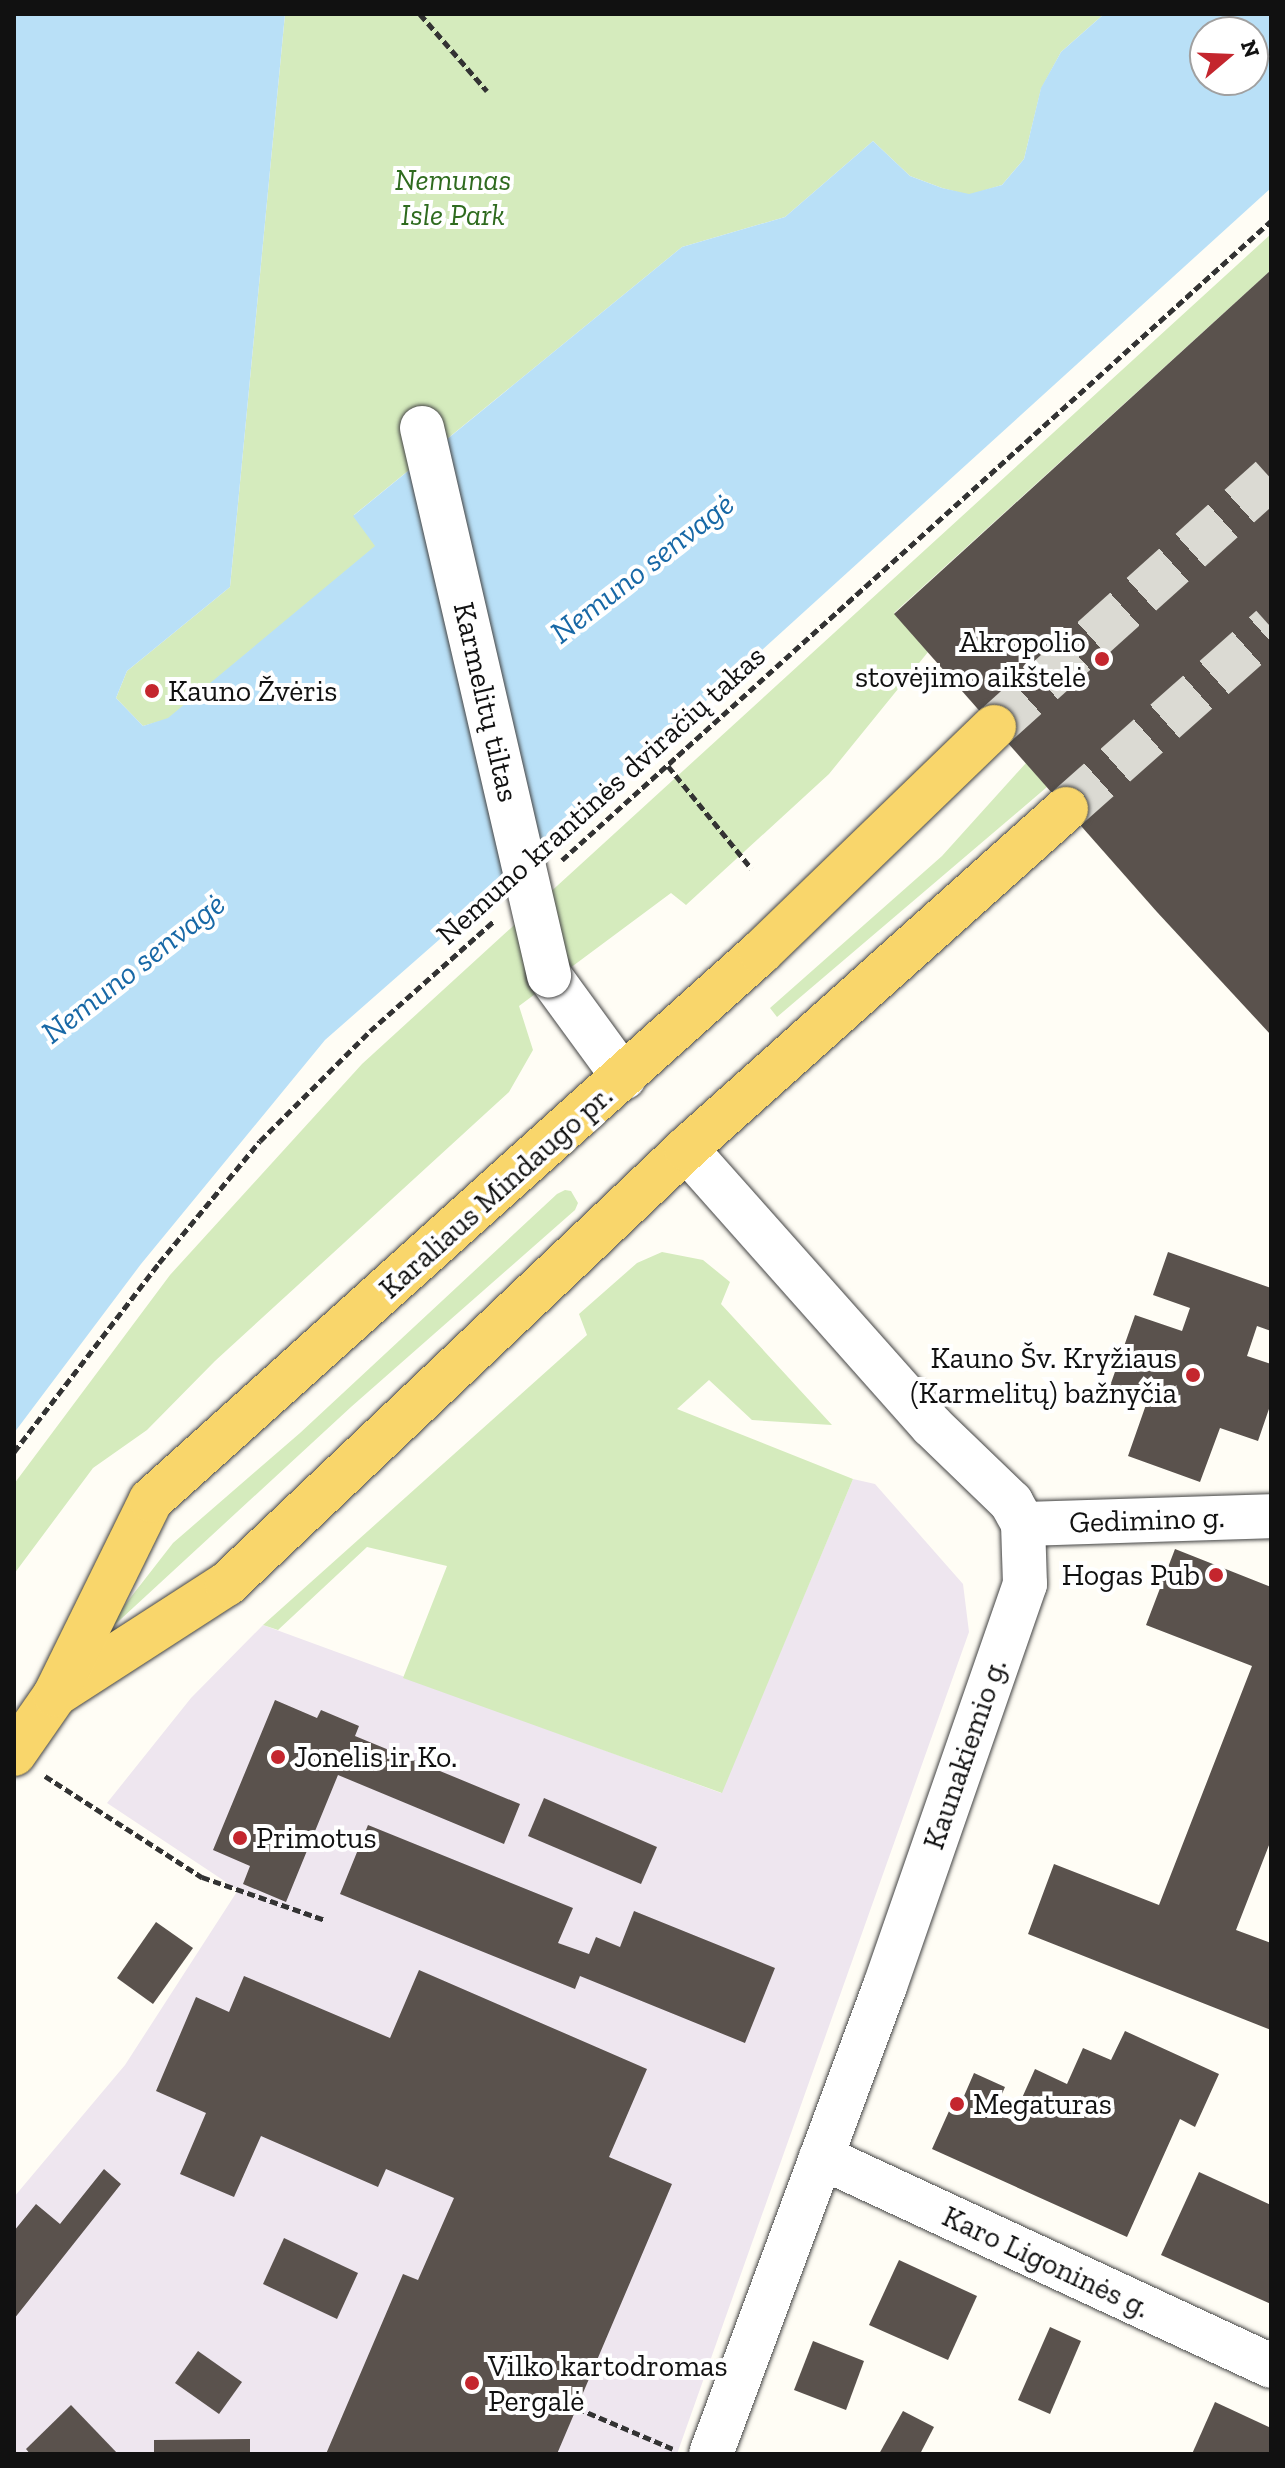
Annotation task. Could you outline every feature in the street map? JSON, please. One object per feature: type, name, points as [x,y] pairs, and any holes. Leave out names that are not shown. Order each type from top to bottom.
[{"type":"main road","name":"Karaliaus Mindaugo pr.","points":[[27,1764],[55,1695],[151,1500],[624,1078],[761,952],[994,727]]},
{"type":"main road","name":"Karaliaus Mindaugo pr.","points":[[55,1695],[227,1584],[686,1149],[1066,809]]},
{"type":"street","name":"Karmelitų tiltas","points":[[422,428],[549,975],[624,1078]]},
{"type":"street","points":[[686,1149],[932,1426],[1011,1502],[1023,1524]]},
{"type":"street","name":"Gedimino g.","points":[[1023,1524],[1271,1516]]},
{"type":"street","name":"Kaunakiemio g.","points":[[711,2454],[885,1986],[1025,1584],[1023,1524]]},
{"type":"street","name":"Karo Ligoninės g.","points":[[821,2157],[1271,2366]]},
{"type":"path","points":[[420,14],[487,91]]},
{"type":"path","name":"Nemuno krantinės dviračių takas","points":[[561,861],[1271,221]]},
{"type":"path","points":[[668,766],[751,868]]},
{"type":"path","name":"Nemuno krantinės dviračių takas","points":[[14,1452],[159,1263],[260,1141],[370,1031],[501,914]]},
{"type":"path","points":[[27,1764],[202,1877],[325,1920]]},
{"type":"path","points":[[577,2408],[685,2454]]},
{"type":"shaded area","points":[[853,1479],[875,1484],[963,1584],[969,1632],[677,2454],[14,2454],[14,2197],[125,2065],[238,1890],[107,1803],[191,1698],[263,1625],[721,1793]]},
{"type":"green space","name":"Nemunas Isle Park","points":[[285,14],[1104,14],[1061,52],[1041,89],[1024,159],[1002,185],[969,195],[942,188],[910,176],[873,141],[785,217],[682,247],[354,515],[376,546],[168,719],[143,726],[116,698],[127,671],[230,587]]},
{"type":"green space","points":[[1271,234],[1271,270],[894,613],[928,652],[829,774],[686,905],[671,893],[519,1006],[533,1050],[509,1092],[215,1361],[147,1430],[93,1468],[14,1574],[14,1484],[170,1275],[362,1064]]},
{"type":"green space","points":[[1026,763],[1047,787],[777,1017],[770,1008],[942,856]]},
{"type":"green space","points":[[571,1191],[578,1203],[575,1210],[351,1407],[96,1642],[173,1543],[300,1433],[557,1194]]},
{"type":"green space","points":[[662,1252],[703,1260],[730,1282],[721,1304],[832,1425],[752,1420],[709,1380],[677,1409],[853,1479],[722,1793],[403,1678],[447,1566],[367,1547],[278,1630],[263,1625],[587,1335],[579,1314],[637,1263]]},
{"type":"water","name":"Nemuno senvagė","points":[[14,14],[285,14],[230,587],[127,671],[116,698],[143,726],[168,718],[375,546],[353,516],[682,247],[785,217],[873,141],[910,176],[942,188],[969,194],[1002,185],[1024,159],[1041,88],[1061,52],[1104,14],[1271,14],[1271,188],[555,838],[325,1040],[141,1264],[14,1433]]},
{"type":"building","name":"Akropolio stovėjimo aikštelė","points":[[1271,270],[1271,1035],[1157,912],[894,614]]},
{"type":"building","name":"Kauno Šv. Kryžiaus (Karmelitų) bažnyčia","points":[[1168,1252],[1271,1288],[1271,1331],[1257,1326],[1247,1356],[1271,1364],[1271,1403],[1258,1441],[1220,1428],[1200,1482],[1128,1456],[1148,1399],[1110,1386],[1135,1315],[1182,1331],[1190,1308],[1153,1295]]},
{"type":"building","points":[[1175,1549],[1271,1587],[1271,1840],[1236,1930],[1271,1943],[1271,2030],[1028,1934],[1054,1864],[1159,1905],[1252,1666],[1146,1625]]},
{"type":"building","points":[[275,1700],[317,1718],[321,1710],[359,1726],[355,1736],[520,1804],[504,1844],[338,1775],[286,1902],[243,1884],[250,1866],[213,1850]]},
{"type":"building","points":[[544,1798],[657,1847],[641,1884],[528,1836]]},
{"type":"building","points":[[368,1825],[573,1908],[558,1943],[589,1954],[596,1937],[620,1947],[634,1911],[775,1968],[745,2043],[580,1976],[575,1989],[340,1894]]},
{"type":"building","points":[[156,1922],[193,1948],[153,2004],[117,1978]]},
{"type":"building","points":[[419,1970],[647,2069],[609,2157],[672,2184],[557,2454],[326,2454],[403,2274],[418,2280],[454,2198],[386,2169],[378,2187],[261,2136],[234,2197],[180,2174],[206,2113],[156,2091],[196,1997],[229,2012],[244,1976],[390,2038]]},
{"type":"building","points":[[1125,2031],[1219,2074],[1195,2127],[1180,2119],[1127,2237],[932,2149],[954,2100],[961,2103],[974,2073],[1005,2087],[994,2112],[1012,2120],[1035,2069],[1067,2084],[1083,2048],[1111,2060]]},
{"type":"building","points":[[104,2169],[121,2184],[14,2319],[14,2231],[36,2204],[60,2224]]},
{"type":"building","points":[[1199,2172],[1271,2205],[1271,2304],[1161,2255]]},
{"type":"building","points":[[284,2238],[358,2273],[337,2319],[263,2284]]},
{"type":"building","points":[[899,2260],[977,2296],[948,2360],[869,2325]]},
{"type":"building","points":[[1050,2327],[1081,2341],[1050,2414],[1018,2400]]},
{"type":"building","points":[[813,2341],[864,2361],[846,2410],[794,2390]]},
{"type":"building","points":[[198,2351],[242,2382],[219,2414],[175,2383]]},
{"type":"building","points":[[1215,2402],[1271,2428],[1271,2454],[1192,2454]]},
{"type":"building","points":[[71,2405],[118,2454],[30,2454],[26,2449]]},
{"type":"building","points":[[903,2411],[934,2427],[920,2454],[879,2454]]},
{"type":"building","points":[[250,2439],[250,2454],[154,2454],[154,2440]]},
{"type":"tunnel","points":[[994,727],[1271,478]]},
{"type":"tunnel","points":[[1066,809],[1271,627]]},
{"type":"place","name":"Akropolio stovėjimo aikštelė","points":[[1102,659]]},
{"type":"place","name":"Kauno Žvėris","points":[[152,691]]},
{"type":"place","name":"Kauno Šv. Kryžiaus (Karmelitų) bažnyčia","points":[[1193,1375]]},
{"type":"place","name":"Hogas Pub","points":[[1216,1575]]},
{"type":"place","name":"Jonelis ir Ko.","points":[[278,1757]]},
{"type":"place","name":"Primotus","points":[[240,1838]]},
{"type":"place","name":"Megaturas","points":[[957,2104]]},
{"type":"place","name":"Vilko kartodromas Pergalė","points":[[472,2383]]}]
